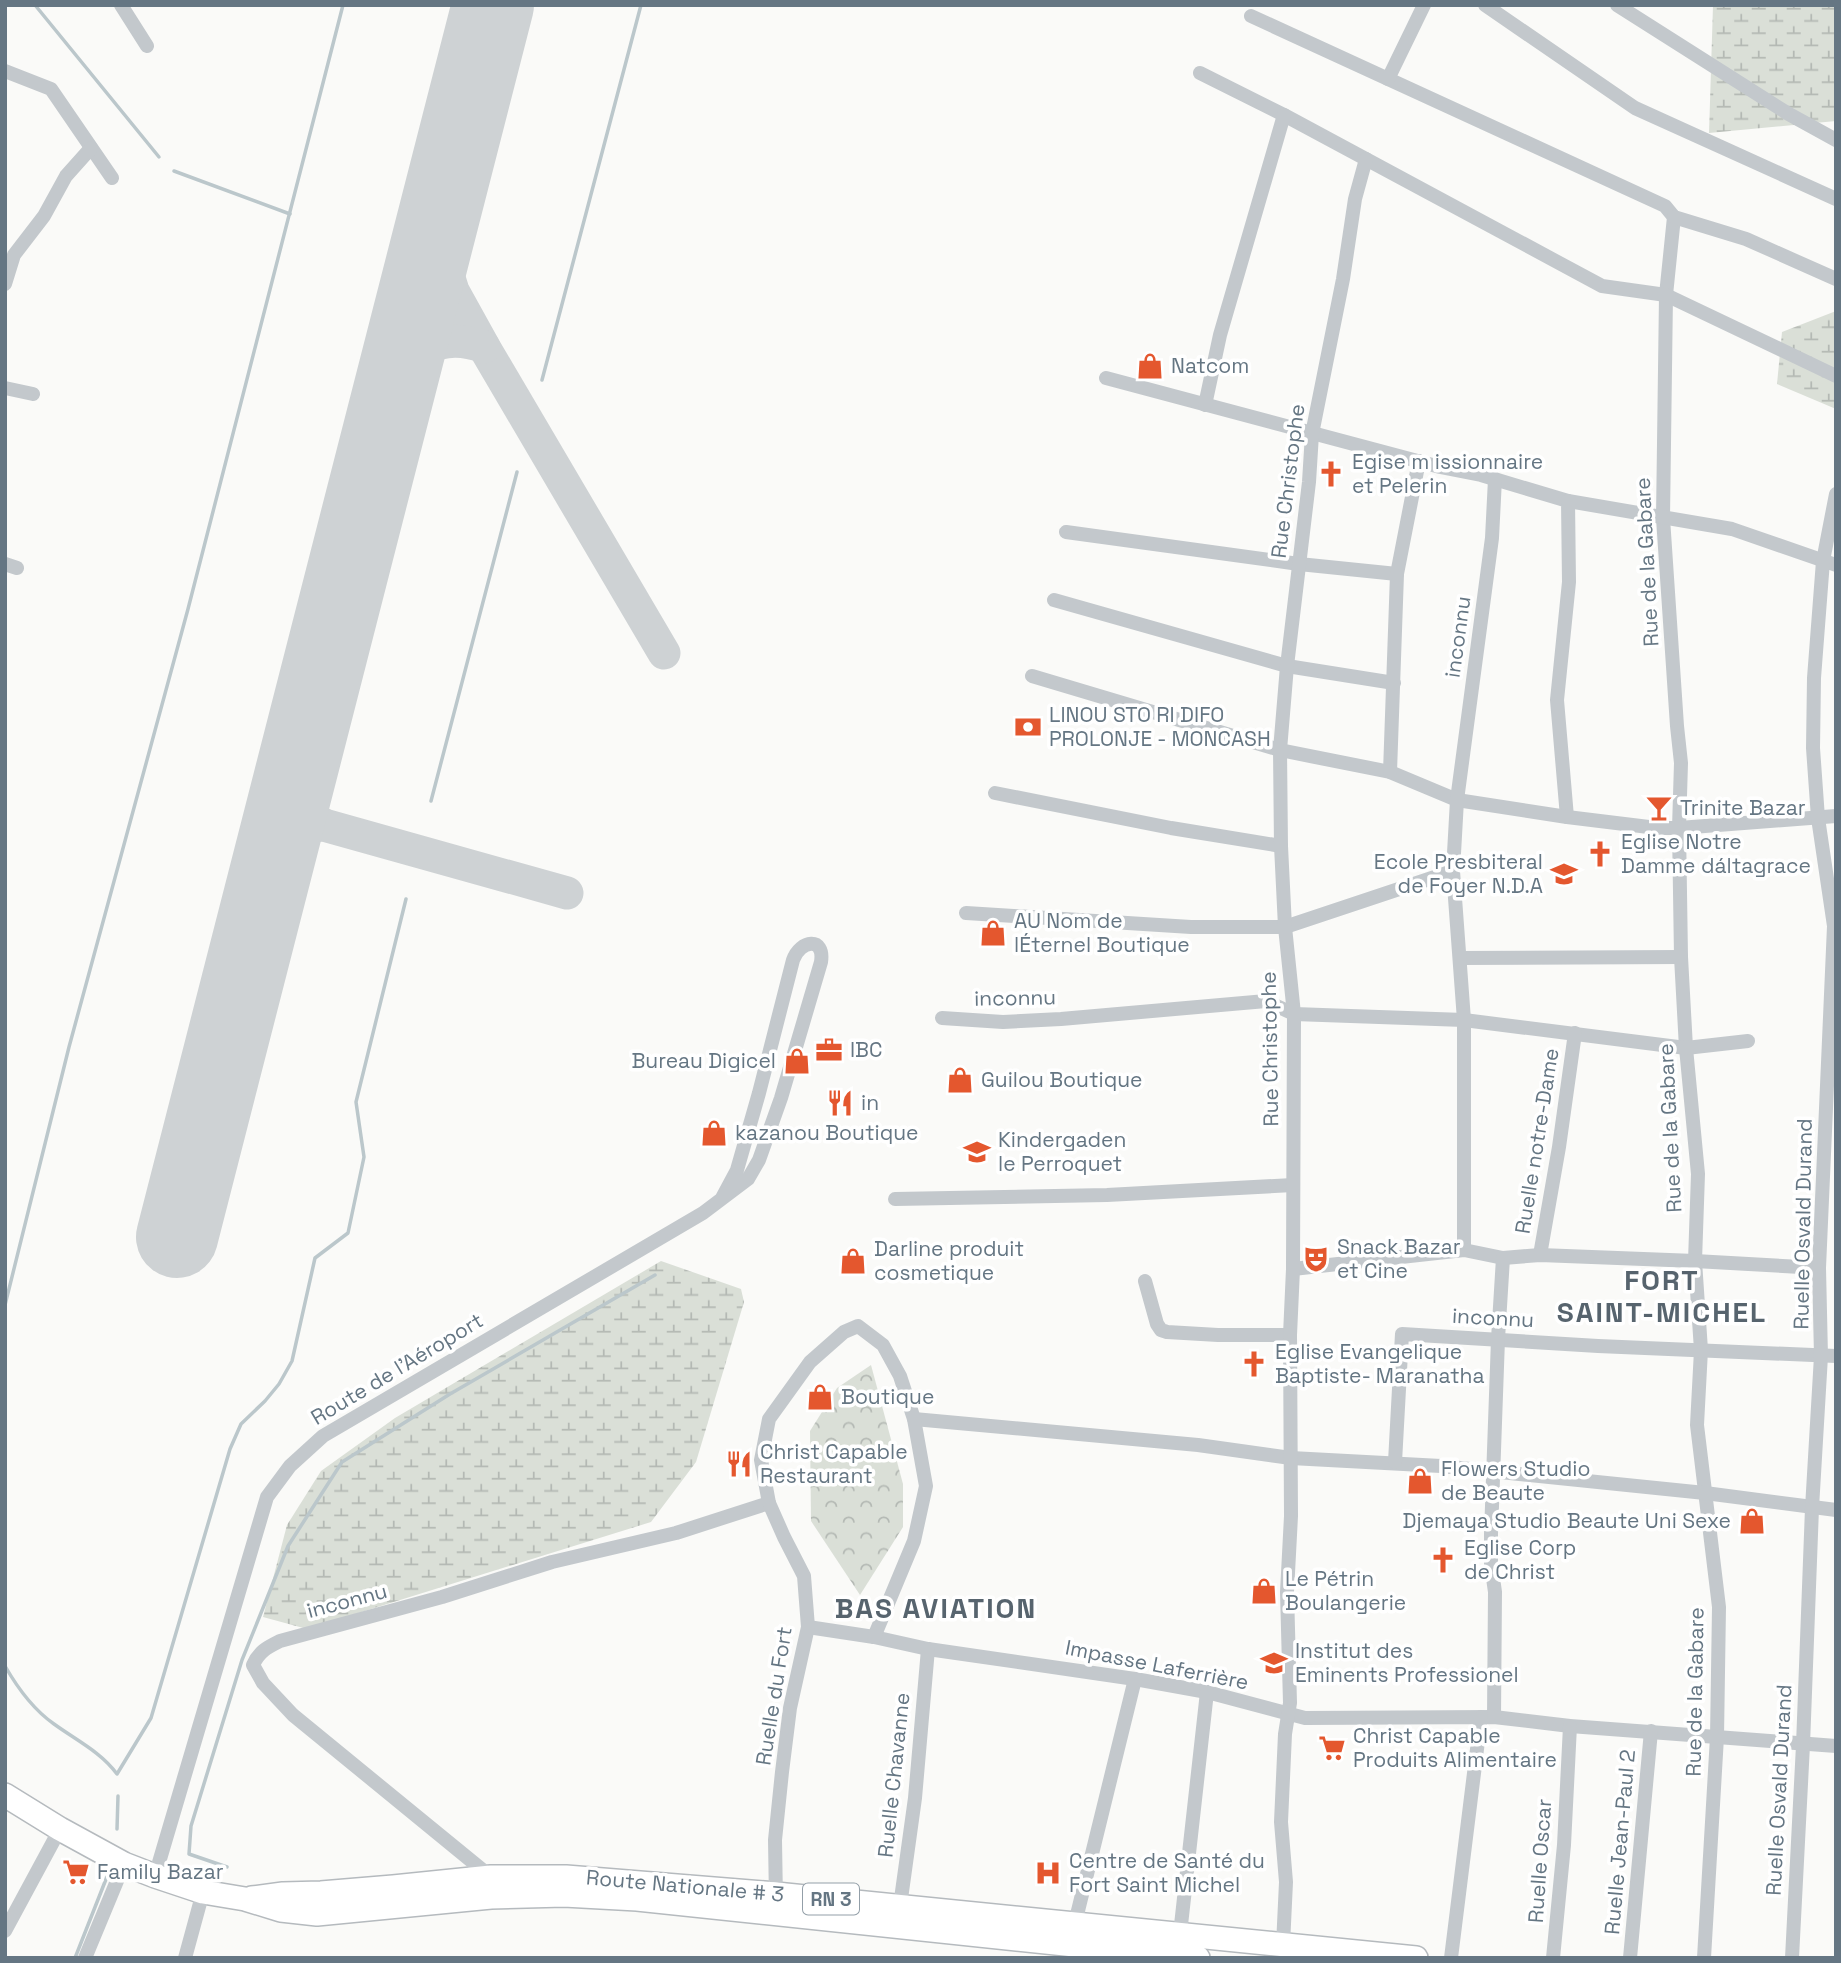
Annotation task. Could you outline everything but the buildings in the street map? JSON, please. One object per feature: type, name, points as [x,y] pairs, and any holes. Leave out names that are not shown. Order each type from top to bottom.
[{"type":"main road","name":"Route Nationale # 3","points":[[5,1795],[124,1864],[204,1892],[245,1899],[281,1910],[317,1914],[491,1896],[564,1895],[900,1906],[1013,1928],[1198,1958]]},
{"type":"main road","name":"Route Nationale # 3","points":[[245,1899],[491,1877],[566,1877],[1013,1928],[1075,1923],[1416,1958]]},
{"type":"street","points":[[121,5],[146,46]]},
{"type":"street","points":[[1388,79],[1424,5]]},
{"type":"street","points":[[1485,5],[1635,108],[1836,199]]},
{"type":"street","points":[[1617,5],[1787,113],[1836,139]]},
{"type":"street","points":[[1251,16],[1665,206],[1674,217],[1745,239],[1836,279]]},
{"type":"street","points":[[5,72],[51,89],[112,178]]},
{"type":"street","points":[[1200,73],[1284,115],[1602,286],[1666,295],[1836,376]]},
{"type":"street","points":[[1205,405],[1220,335],[1284,115]]},
{"type":"street","points":[[5,284],[14,256],[44,216],[66,176],[91,148]]},
{"type":"street","name":"Rue Christophe","points":[[1283,1945],[1286,1882],[1281,1822],[1285,1734],[1289,1713],[1287,1592],[1291,1516],[1294,1014],[1285,927],[1280,750],[1312,433],[1343,279],[1355,199],[1366,159]]},
{"type":"street","name":"Rue de la Gabare","points":[[1674,217],[1666,295],[1663,519],[1681,763],[1681,957],[1686,1048],[1698,1174],[1695,1261],[1701,1350],[1697,1425],[1719,1607],[1717,1737],[1704,1958]]},
{"type":"street","points":[[1106,378],[1440,467],[1488,477],[1568,501],[1732,529],[1829,563]]},
{"type":"street","points":[[5,388],[33,394]]},
{"type":"street","points":[[1390,772],[1397,575],[1419,461]]},
{"type":"street","name":"inconnu","points":[[1464,1250],[1464,1020],[1453,872],[1457,800],[1492,538],[1488,477]]},
{"type":"street","name":"Ruelle Osvald Durand","points":[[1792,1958],[1812,1508],[1828,1356],[1819,1268],[1835,926],[1818,818],[1813,748],[1814,678],[1836,494]]},
{"type":"street","points":[[1567,817],[1557,700],[1569,582],[1568,501]]},
{"type":"street","points":[[1066,533],[1397,575]]},
{"type":"street","points":[[1054,600],[1287,666],[1394,684]]},
{"type":"street","points":[[1032,676],[1280,750],[1390,772],[1457,800],[1657,828],[1836,816]]},
{"type":"street","points":[[995,793],[1171,828],[1281,846]]},
{"type":"street","points":[[966,913],[1191,928],[1285,927],[1453,872]]},
{"type":"street","name":"Route de l'Aéroport","points":[[155,1876],[267,1497],[290,1466],[323,1436],[703,1213],[748,1179],[759,1160],[781,1098],[821,962],[820,948],[814,944],[801,946],[793,960],[737,1171],[722,1198]]},
{"type":"street","points":[[1460,958],[1681,957]]},
{"type":"street","name":"inconnu","points":[[942,1018],[1003,1022],[1266,1001],[1294,1014],[1464,1020],[1686,1048],[1748,1041]]},
{"type":"street","name":"Ruelle notre-Dame","points":[[1540,1255],[1575,1033]]},
{"type":"street","points":[[895,1199],[1107,1195],[1293,1185]]},
{"type":"street","points":[[1293,1269],[1464,1250],[1503,1258],[1540,1255],[1819,1268]]},
{"type":"street","name":"Ruelle notre-Dame","points":[[1451,1958],[1488,1717],[1495,1592],[1491,1564],[1493,1471],[1503,1258]]},
{"type":"street","points":[[1145,1281],[1157,1324],[1167,1332],[1290,1335]]},
{"type":"street","name":"Ruelle du Fort","points":[[776,1903],[775,1840],[785,1746],[790,1708],[808,1627],[804,1576],[769,1503],[761,1460],[769,1419],[810,1362],[844,1332],[859,1326],[883,1345],[900,1377],[914,1419],[926,1486],[914,1541],[874,1637]]},
{"type":"street","name":"inconnu","points":[[1395,1462],[1402,1334],[1828,1356]]},
{"type":"street","points":[[914,1419],[1198,1445],[1291,1458],[1395,1462],[1493,1471],[1836,1510]]},
{"type":"street","name":"inconnu","points":[[491,1877],[293,1715],[263,1684],[253,1665],[256,1657],[262,1650],[280,1641],[442,1597],[552,1562],[676,1533],[769,1503]]},
{"type":"street","name":"Impasse Laferrière","points":[[808,1627],[928,1649],[1207,1692],[1305,1718],[1488,1717],[1570,1726],[1836,1746]]},
{"type":"street","name":"Ruelle Chavanne","points":[[900,1906],[915,1798],[928,1649]]},
{"type":"street","points":[[1075,1923],[1135,1679]]},
{"type":"street","points":[[1180,1934],[1207,1692]]},
{"type":"street","name":"Ruelle Oscar","points":[[1553,1958],[1564,1845],[1570,1726]]},
{"type":"street","name":"Ruelle Jean-Paul 2","points":[[1630,1958],[1651,1731]]},
{"type":"street","points":[[5,1931],[60,1829]]},
{"type":"street","points":[[85,1958],[124,1864]]},
{"type":"street","points":[[185,1958],[204,1892]]},
{"type":"green space","points":[[1713,5],[1836,5],[1836,121],[1709,133]]},
{"type":"green space","points":[[1836,311],[1836,409],[1777,384],[1782,332]]},
{"type":"green space","points":[[661,1261],[741,1289],[744,1302],[696,1462],[651,1522],[307,1629],[263,1617],[287,1525],[321,1471],[395,1418]]},
{"type":"green space","points":[[871,1365],[903,1484],[903,1527],[860,1595],[811,1521],[810,1431],[837,1388]]},
{"type":"waterway","points":[[35,5],[159,157]]},
{"type":"waterway","points":[[5,1305],[69,1047],[188,609],[343,5]]},
{"type":"waterway","points":[[542,380],[641,5]]},
{"type":"waterway","points":[[174,171],[290,214]]},
{"type":"waterway","points":[[431,801],[517,472]]},
{"type":"waterway","points":[[5,1666],[40,1712],[96,1753],[117,1774],[151,1718],[230,1449],[241,1424],[279,1384],[292,1361],[315,1258],[348,1233],[364,1157],[356,1102],[406,899]]},
{"type":"waterway","points":[[227,1867],[189,1854],[191,1826],[242,1660],[288,1546],[342,1462],[450,1394],[655,1275]]},
{"type":"waterway","points":[[117,1829],[118,1796]]},
{"type":"waterway","points":[[75,1958],[110,1869]]},
{"type":"taxiway","points":[[435,233],[453,291],[664,653]]},
{"type":"taxiway","points":[[401,367],[420,352],[439,344],[460,341],[484,347]]},
{"type":"taxiway","points":[[295,776],[302,805],[324,825]]},
{"type":"taxiway","points":[[275,853],[296,832],[324,825],[567,893]]},
{"type":"runway","points":[[177,1237],[493,5]]},
{"type":"place","name":"Natcom","points":[[1150,366]]},
{"type":"place","name":"Egise m issionnaire et Pelerin","points":[[1331,474]]},
{"type":"place","name":"LINOU STO RI DIFO PROLONJE - MONCASH","points":[[1028,727]]},
{"type":"place","name":"Trinite Bazar","points":[[1659,808]]},
{"type":"place","name":"Eglise Notre Damme dáltagrace","points":[[1600,854]]},
{"type":"place","name":"Ecole Presbiteral de Foyer N.D.A","points":[[1564,874]]},
{"type":"place","name":"AU Nom de lÉternel Boutique","points":[[993,933]]},
{"type":"place","name":"IBC","points":[[829,1050]]},
{"type":"place","name":"Bureau Digicel","points":[[797,1061]]},
{"type":"place","name":"Guilou Boutique","points":[[960,1080]]},
{"type":"place","name":"in","points":[[840,1103]]},
{"type":"place","name":"kazanou Boutique","points":[[714,1133]]},
{"type":"place","name":"Kindergaden le Perroquet","points":[[977,1152]]},
{"type":"place","name":"Snack Bazar et Cine","points":[[1316,1259]]},
{"type":"place","name":"Darline produit cosmetique","points":[[853,1261]]},
{"type":"place","name":"Eglise Evangelique Baptiste- Maranatha","points":[[1254,1364]]},
{"type":"place","name":"Boutique","points":[[820,1397]]},
{"type":"place","name":"Christ Capable Restaurant","points":[[739,1464]]},
{"type":"place","name":"Flowers Studio de Beaute","points":[[1420,1481]]},
{"type":"place","name":"Djemaya Studio Beaute Uni Sexe","points":[[1752,1521]]},
{"type":"place","name":"Eglise Corp de Christ","points":[[1443,1560]]},
{"type":"place","name":"Le Pétrin Boulangerie","points":[[1264,1591]]},
{"type":"place","name":"Institut des Eminents Professionel","points":[[1274,1663]]},
{"type":"place","name":"Christ Capable Produits Alimentaire","points":[[1332,1748]]},
{"type":"place","name":"Family Bazar","points":[[76,1872]]},
{"type":"place","name":"Centre de Santé du Fort Saint Michel","points":[[1048,1873]]},
{"type":"district","name":"FORT SAINT-MICHEL","points":[[1662,1296]]},
{"type":"district","name":"BAS AVIATION","points":[[936,1608]]}]
